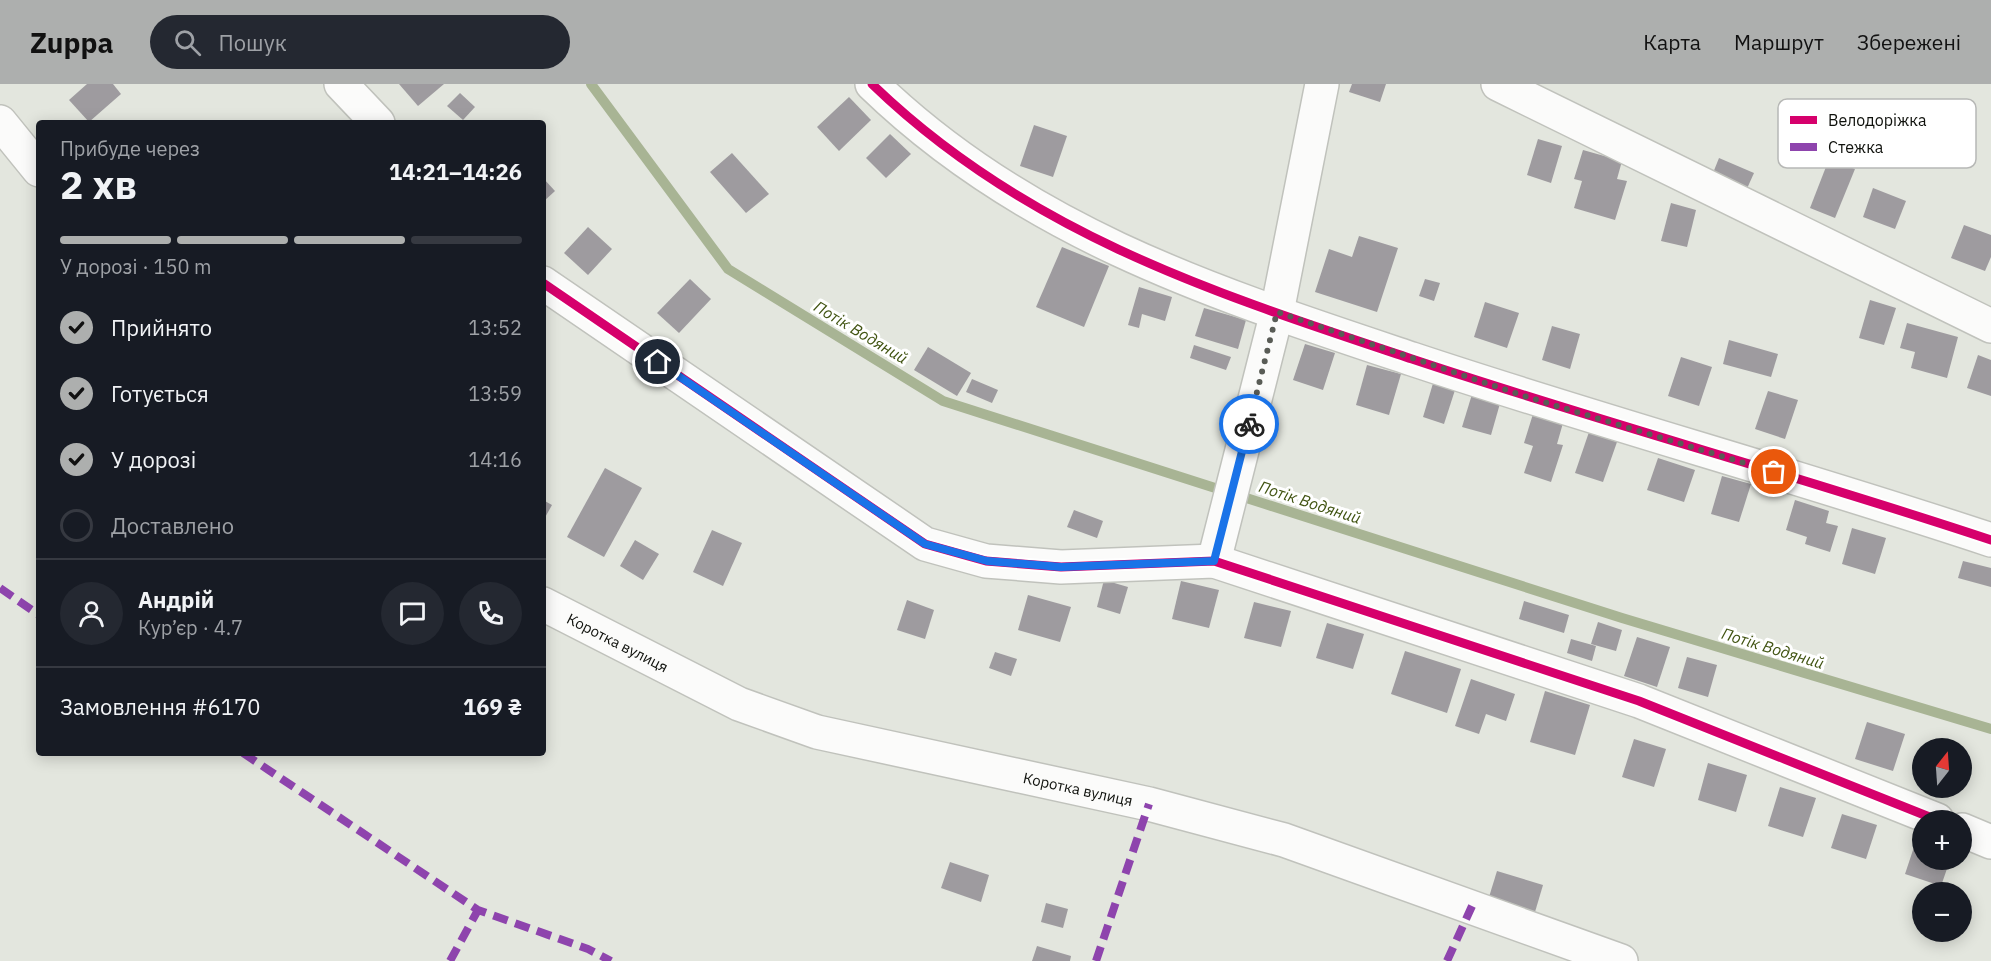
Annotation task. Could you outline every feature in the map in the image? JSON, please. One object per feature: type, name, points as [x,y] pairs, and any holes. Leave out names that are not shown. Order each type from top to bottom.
[{"type":"street","points":[[341,84],[375,120]]},
{"type":"street","points":[[872,84],[949,150],[1010,192],[1073,229],[1139,261],[1277,312],[1524,396],[1991,540]]},
{"type":"street","points":[[1214,561],[1277,312],[1322,84]]},
{"type":"street","points":[[1498,84],[1991,326]]},
{"type":"street","points":[[0,122],[36,166]]},
{"type":"street","points":[[546,285],[925,544],[987,561],[1061,567],[1214,561],[1639,701],[1912,810]]},
{"type":"street","name":"Коротка вулиця","points":[[546,606],[739,704],[817,732],[1149,804],[1238,827],[1364,867],[1621,961]]},
{"type":"street","points":[[1972,835],[1991,842]]},
{"type":"building","points":[[87,84],[113,84],[121,94],[91,120],[87,120],[69,100]]},
{"type":"building","points":[[399,84],[444,84],[418,106]]},
{"type":"building","points":[[1352,84],[1386,84],[1380,102],[1349,92]]},
{"type":"building","points":[[460,93],[475,107],[463,120],[447,106]]},
{"type":"building","points":[[849,97],[871,120],[839,151],[817,127]]},
{"type":"building","points":[[1034,125],[1067,136],[1053,177],[1020,166]]},
{"type":"building","points":[[890,134],[911,154],[886,178],[866,158]]},
{"type":"building","points":[[1538,139],[1562,146],[1551,183],[1527,175]]},
{"type":"building","points":[[1583,150],[1622,161],[1617,179],[1627,181],[1615,220],[1574,208],[1582,181],[1574,179]]},
{"type":"building","points":[[732,153],[769,194],[746,213],[710,172]]},
{"type":"building","points":[[1719,158],[1754,173],[1745,193],[1711,178]]},
{"type":"building","points":[[1826,168],[1855,169],[1835,218],[1810,208]]},
{"type":"building","points":[[546,181],[555,191],[546,199]]},
{"type":"building","points":[[1873,188],[1906,201],[1895,229],[1863,217]]},
{"type":"building","points":[[1671,203],[1696,210],[1687,247],[1661,241]]},
{"type":"building","points":[[1964,225],[1991,235],[1991,257],[1985,271],[1951,258]]},
{"type":"building","points":[[588,227],[612,249],[588,275],[564,253]]},
{"type":"building","points":[[1359,236],[1398,248],[1377,312],[1315,292],[1329,249],[1352,257]]},
{"type":"building","points":[[1062,247],[1109,266],[1084,327],[1036,307]]},
{"type":"building","points":[[690,279],[711,299],[679,333],[657,313]]},
{"type":"building","points":[[1425,279],[1440,283],[1434,301],[1419,296]]},
{"type":"building","points":[[1139,287],[1172,297],[1165,321],[1142,314],[1139,328],[1128,325]]},
{"type":"building","points":[[1870,300],[1896,308],[1884,345],[1859,338]]},
{"type":"building","points":[[1485,302],[1519,313],[1507,348],[1474,337]]},
{"type":"building","points":[[1204,308],[1246,320],[1238,349],[1195,336]]},
{"type":"building","points":[[1907,323],[1958,337],[1947,378],[1911,368],[1915,352],[1900,348]]},
{"type":"building","points":[[1552,326],[1580,334],[1570,369],[1542,360]]},
{"type":"building","points":[[1729,340],[1778,354],[1771,377],[1723,364]]},
{"type":"building","points":[[1305,344],[1335,353],[1323,390],[1293,380]]},
{"type":"building","points":[[1194,345],[1231,357],[1226,370],[1190,358]]},
{"type":"building","points":[[928,347],[971,373],[957,396],[914,370]]},
{"type":"building","points":[[1978,355],[1991,360],[1991,396],[1967,388]]},
{"type":"building","points":[[1681,357],[1712,367],[1699,406],[1668,396]]},
{"type":"building","points":[[1367,365],[1401,374],[1389,415],[1356,405]]},
{"type":"building","points":[[972,379],[998,390],[992,403],[966,392]]},
{"type":"building","points":[[1434,380],[1456,387],[1444,424],[1423,417]]},
{"type":"building","points":[[1473,391],[1501,400],[1491,435],[1462,427]]},
{"type":"building","points":[[1768,391],[1798,400],[1785,439],[1755,429]]},
{"type":"building","points":[[1533,414],[1563,423],[1557,444],[1563,445],[1551,482],[1524,473],[1533,446],[1524,443]]},
{"type":"building","points":[[1589,432],[1617,442],[1603,482],[1575,473]]},
{"type":"building","points":[[1658,458],[1695,470],[1684,502],[1647,490]]},
{"type":"building","points":[[605,468],[642,488],[604,557],[567,537]]},
{"type":"building","points":[[1722,476],[1751,484],[1739,522],[1711,514]]},
{"type":"building","points":[[1795,500],[1829,511],[1826,523],[1838,526],[1830,552],[1805,544],[1807,537],[1786,530]]},
{"type":"building","points":[[546,502],[552,505],[546,516]]},
{"type":"building","points":[[1074,510],[1103,521],[1097,538],[1067,527]]},
{"type":"building","points":[[1852,528],[1886,538],[1875,574],[1842,564]]},
{"type":"building","points":[[712,530],[742,543],[723,586],[693,572]]},
{"type":"building","points":[[635,540],[659,554],[643,580],[620,566]]},
{"type":"building","points":[[1963,561],[1991,568],[1991,587],[1958,578]]},
{"type":"building","points":[[1104,580],[1128,587],[1120,614],[1097,607]]},
{"type":"building","points":[[1181,581],[1219,590],[1209,628],[1172,619]]},
{"type":"building","points":[[1028,595],[1071,607],[1060,642],[1018,630]]},
{"type":"building","points":[[907,600],[934,610],[925,639],[897,630]]},
{"type":"building","points":[[1524,601],[1569,615],[1564,633],[1519,619]]},
{"type":"building","points":[[1254,602],[1291,611],[1281,647],[1244,638]]},
{"type":"building","points":[[1598,622],[1622,630],[1616,651],[1591,644]]},
{"type":"building","points":[[1327,623],[1364,634],[1353,669],[1316,658]]},
{"type":"building","points":[[1637,637],[1670,647],[1657,687],[1624,676]]},
{"type":"building","points":[[1571,639],[1596,646],[1592,661],[1567,653]]},
{"type":"building","points":[[1405,651],[1461,669],[1447,713],[1391,694]]},
{"type":"building","points":[[995,652],[1017,659],[1011,676],[989,668]]},
{"type":"building","points":[[1687,657],[1717,665],[1708,697],[1678,688]]},
{"type":"building","points":[[1471,679],[1515,694],[1506,721],[1486,714],[1479,734],[1455,726]]},
{"type":"building","points":[[1545,691],[1590,705],[1575,755],[1530,742]]},
{"type":"building","points":[[1867,722],[1905,734],[1893,771],[1855,759]]},
{"type":"building","points":[[1634,739],[1666,749],[1654,787],[1622,777]]},
{"type":"building","points":[[1708,763],[1747,775],[1736,812],[1698,800]]},
{"type":"building","points":[[1780,787],[1816,798],[1803,837],[1768,826]]},
{"type":"building","points":[[1842,814],[1877,825],[1866,859],[1831,848]]},
{"type":"building","points":[[1912,853],[1912,870],[1947,870],[1942,882],[1929,882],[1905,874]]},
{"type":"building","points":[[950,862],[989,875],[981,902],[941,888]]},
{"type":"building","points":[[1497,871],[1543,885],[1535,912],[1489,897]]},
{"type":"building","points":[[1046,903],[1068,909],[1063,928],[1041,922]]},
{"type":"building","points":[[1037,946],[1071,956],[1070,961],[1032,961]]},
{"type":"waterway","name":"Потік Водяний","points":[[591,84],[728,269],[943,401],[1622,618],[1991,729]]},
{"type":"marked path","points":[[0,588],[36,613]]},
{"type":"marked path","points":[[247,756],[478,910],[588,949],[611,961]]},
{"type":"marked path","points":[[1096,961],[1149,804]]},
{"type":"marked path","points":[[1447,961],[1472,906]]},
{"type":"marked path","points":[[450,961],[478,910]]},
{"type":"cycle path","points":[[872,84],[931,136],[994,181],[1058,219],[1126,253],[1195,282],[1266,309],[1484,383],[1991,540]]},
{"type":"cycle path","points":[[546,285],[925,544],[986,561],[1061,567],[1214,561],[1639,701],[1912,810]]},
{"type":"way so far","points":[[1249,424],[1277,312],[1524,396],[1774,472]]},
{"type":"route","points":[[658,362],[925,544],[987,561],[1061,567],[1214,561],[1249,424]]}]
